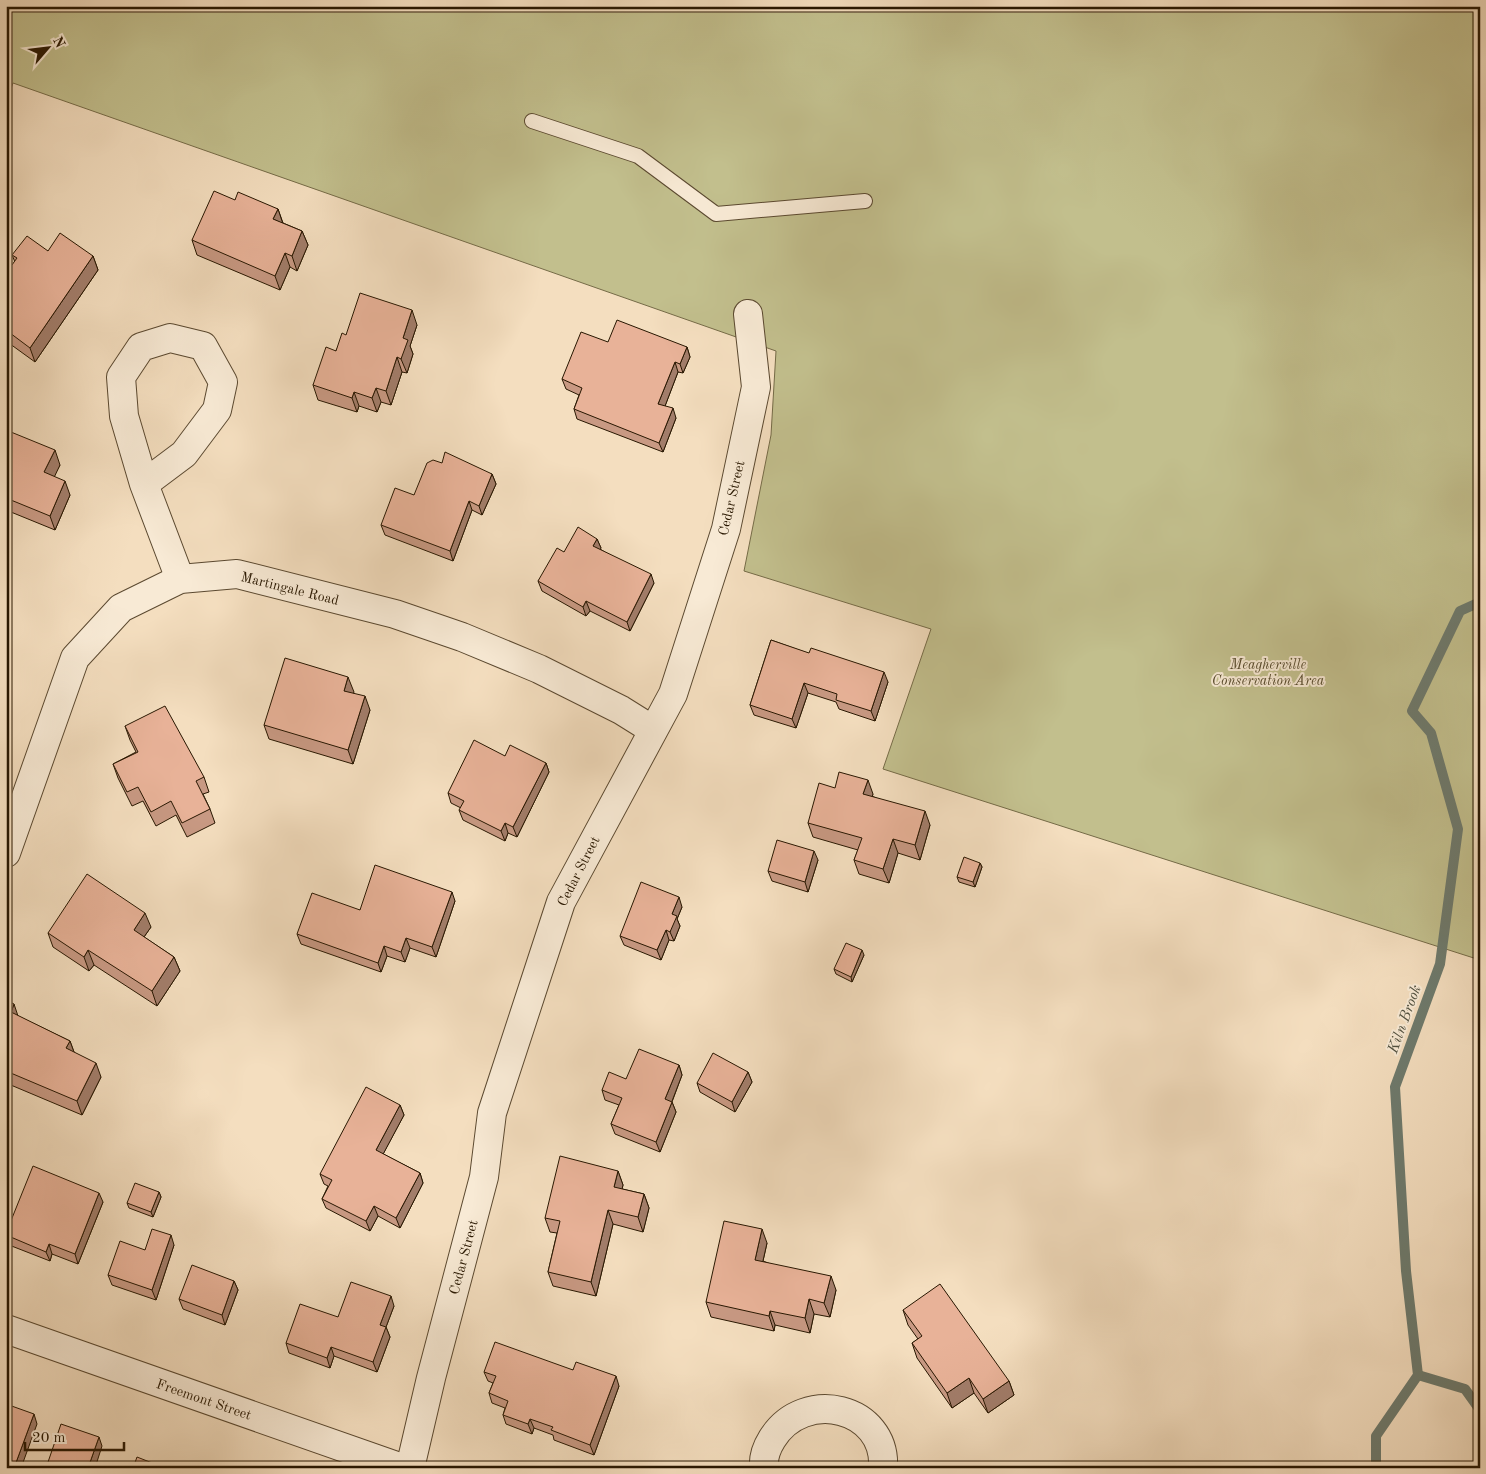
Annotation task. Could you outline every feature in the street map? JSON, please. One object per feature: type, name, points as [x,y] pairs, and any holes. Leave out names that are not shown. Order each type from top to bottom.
[{"type":"street","name":"Cedar Street","points":[[410,1468],[431,1378],[484,1177],[492,1113],[561,902],[673,694],[726,529],[756,387],[748,314]]},
{"type":"street","points":[[144,484],[184,454],[217,410],[223,382],[203,346],[170,338],[141,347],[121,377],[124,416],[144,484],[180,579]]},
{"type":"street","name":"Martingale Road","points":[[6,853],[75,658],[121,608],[180,579],[237,574],[396,614],[462,637],[539,669],[621,710],[654,730]]},
{"type":"street","name":"Freemont Street","points":[[6,1329],[402,1468]]},
{"type":"street","points":[[764,1468],[768,1445],[778,1429],[791,1417],[808,1410],[828,1408],[849,1413],[866,1424],[878,1441],[884,1468]]},
{"type":"lane","points":[[532,121],[638,156],[716,214],[865,201]]},
{"type":"green space","name":"Meagherville Conservation Area","points":[[6,6],[1480,6],[1480,960],[883,769],[931,629],[744,571],[771,435],[776,351],[13,83],[6,102]]},
{"type":"building","points":[[214,191],[235,200],[238,192],[278,209],[273,219],[302,231],[292,256],[285,253],[275,276],[192,240]]},
{"type":"building","points":[[60,233],[93,256],[30,348],[6,330],[6,273],[17,258],[12,255],[27,236],[48,251]]},
{"type":"building","points":[[360,293],[412,310],[403,338],[408,340],[401,359],[397,357],[386,391],[376,388],[372,398],[354,392],[352,398],[313,385],[326,347],[336,351],[342,333],[346,335]]},
{"type":"building","points":[[617,320],[687,347],[680,364],[675,362],[658,404],[673,408],[659,443],[574,409],[582,388],[562,379],[581,332],[608,342]]},
{"type":"building","points":[[6,430],[55,450],[44,472],[65,481],[50,516],[6,498]]},
{"type":"building","points":[[445,452],[492,474],[479,506],[469,501],[450,551],[381,525],[395,488],[414,495],[427,463],[433,460],[442,463]]},
{"type":"building","points":[[578,527],[597,539],[593,546],[651,574],[627,622],[586,601],[583,607],[538,581],[557,548],[564,552]]},
{"type":"building","points":[[771,640],[809,653],[811,648],[884,672],[871,711],[836,700],[837,694],[804,683],[792,719],[750,705]]},
{"type":"building","points":[[285,658],[348,677],[344,691],[365,696],[348,750],[264,725]]},
{"type":"building","points":[[165,706],[204,777],[196,781],[210,809],[182,823],[171,801],[151,812],[138,787],[127,792],[113,764],[138,752],[125,726]]},
{"type":"building","points":[[474,740],[505,756],[510,745],[546,763],[513,827],[505,823],[501,831],[459,810],[464,801],[448,793]]},
{"type":"building","points":[[839,772],[868,780],[863,794],[925,811],[915,845],[893,839],[883,869],[854,860],[862,838],[808,823],[819,783],[835,788]]},
{"type":"building","points":[[777,840],[814,851],[805,882],[768,871]]},
{"type":"building","points":[[964,857],[980,863],[973,882],[957,877]]},
{"type":"building","points":[[375,865],[452,892],[432,947],[406,938],[401,952],[384,946],[378,963],[297,934],[312,893],[360,910]]},
{"type":"building","points":[[87,874],[145,913],[134,930],[174,957],[152,991],[88,950],[84,957],[48,933]]},
{"type":"building","points":[[641,882],[679,897],[672,914],[677,916],[670,932],[666,930],[657,950],[620,936]]},
{"type":"building","points":[[846,943],[862,950],[851,977],[834,969]]},
{"type":"building","points":[[6,1000],[14,1004],[11,1012],[70,1041],[66,1048],[96,1063],[77,1101],[6,1071]]},
{"type":"building","points":[[639,1049],[679,1065],[665,1099],[672,1102],[656,1142],[611,1124],[622,1098],[602,1090],[609,1072],[626,1079]]},
{"type":"building","points":[[713,1053],[748,1072],[732,1102],[697,1083]]},
{"type":"building","points":[[366,1087],[400,1105],[376,1150],[420,1173],[396,1218],[374,1206],[366,1221],[322,1199],[332,1180],[320,1174]]},
{"type":"building","points":[[560,1156],[618,1171],[614,1187],[644,1194],[638,1217],[608,1210],[591,1282],[548,1272],[560,1221],[545,1218]]},
{"type":"building","points":[[33,1166],[99,1193],[75,1254],[49,1244],[46,1252],[6,1235]]},
{"type":"building","points":[[135,1183],[159,1192],[151,1212],[127,1203]]},
{"type":"building","points":[[724,1221],[762,1229],[755,1260],[831,1276],[824,1303],[809,1299],[805,1318],[770,1311],[769,1316],[706,1302]]},
{"type":"building","points":[[152,1229],[171,1235],[152,1290],[108,1275],[120,1241],[145,1250]]},
{"type":"building","points":[[192,1265],[234,1281],[222,1315],[179,1299]]},
{"type":"building","points":[[351,1282],[391,1296],[380,1325],[386,1327],[373,1362],[331,1347],[327,1358],[286,1343],[300,1304],[338,1317]]},
{"type":"building","points":[[940,1284],[1009,1381],[983,1399],[969,1378],[947,1393],[912,1343],[922,1336],[903,1310]]},
{"type":"building","points":[[495,1342],[573,1370],[576,1362],[616,1376],[590,1445],[551,1430],[553,1427],[530,1419],[528,1424],[503,1415],[508,1401],[489,1393],[496,1376],[484,1372]]},
{"type":"building","points":[[6,1404],[34,1414],[14,1468],[6,1468]]},
{"type":"building","points":[[61,1424],[99,1437],[88,1468],[46,1468]]},
{"type":"building","points":[[137,1457],[165,1468],[133,1468]]},
{"type":"waterway","name":"Kiln Brook","points":[[1376,1468],[1376,1436],[1418,1375],[1406,1271],[1395,1087],[1440,964],[1458,829],[1431,733],[1412,711],[1460,611],[1480,602]]},
{"type":"waterway","points":[[1418,1375],[1465,1389],[1480,1410]]}]
